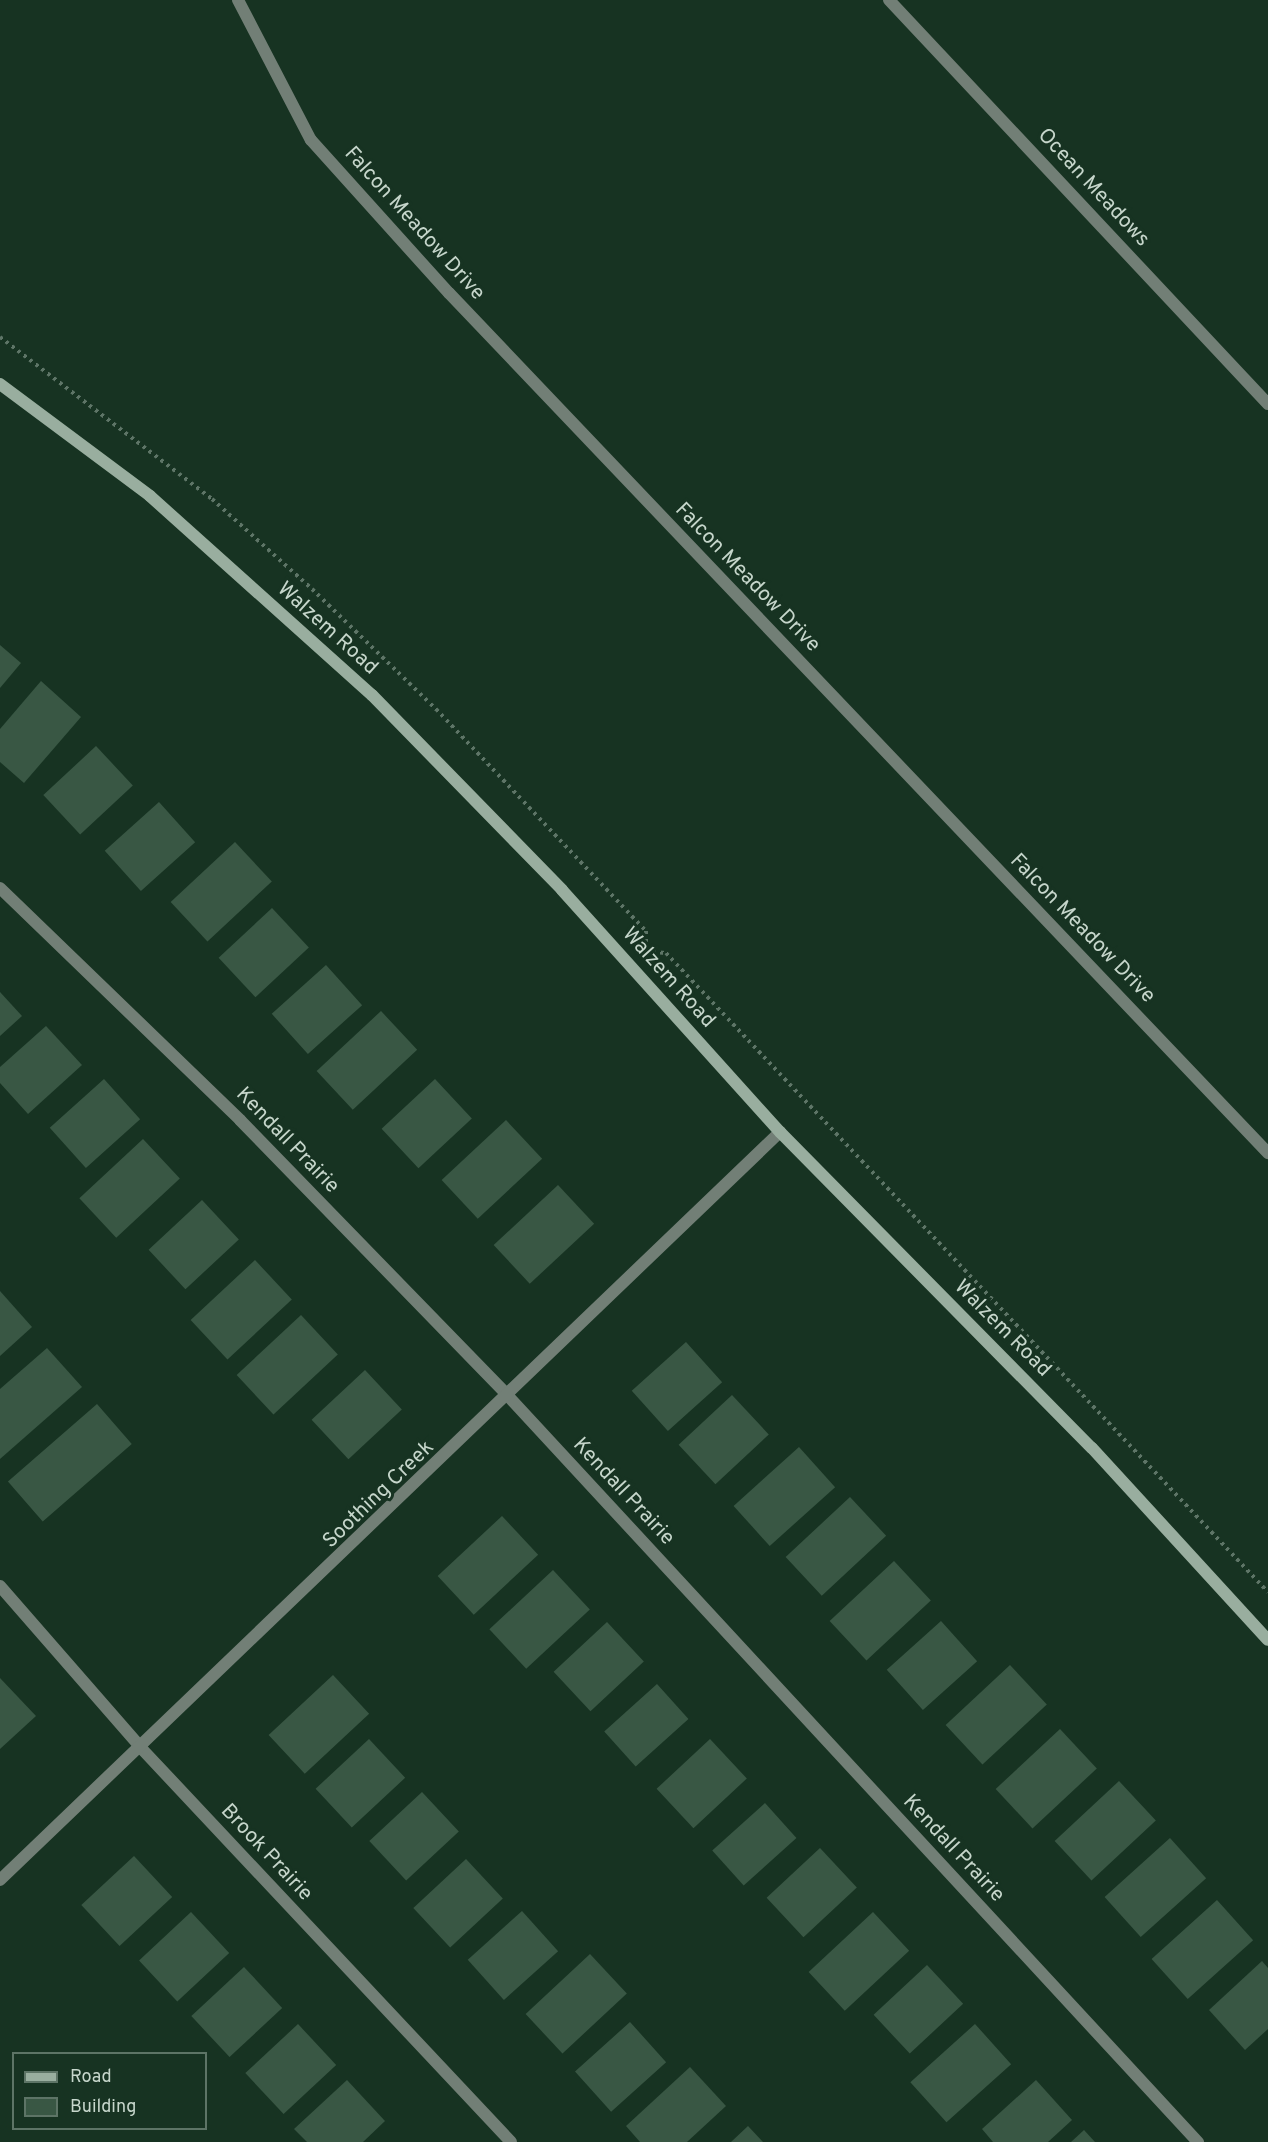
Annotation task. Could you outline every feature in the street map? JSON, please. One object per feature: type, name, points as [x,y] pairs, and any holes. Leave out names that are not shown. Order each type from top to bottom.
[{"type":"street","name":"Falcon Meadow Drive","points":[[238,0],[275,76],[327,157],[449,293],[1268,1153]]},
{"type":"street","name":"Ocean Meadows","points":[[889,0],[1268,404]]},
{"type":"street","name":"Walzem Road","points":[[0,384],[150,496],[372,695],[562,890],[780,1132],[1092,1448],[1268,1640]]},
{"type":"street","name":"Kendall Prairie","points":[[0,888],[240,1120],[509,1397],[1198,2142]]},
{"type":"street","name":"Soothing Creek","points":[[0,1880],[142,1749],[509,1397],[780,1132]]},
{"type":"street","name":"Brook Prairie","points":[[0,1586],[142,1749],[511,2142]]},
{"type":"building","points":[[0,645],[21,663],[0,688]]},
{"type":"building","points":[[41,681],[81,717],[24,783],[0,762],[0,729]]},
{"type":"building","points":[[96,746],[133,785],[80,835],[43,795]]},
{"type":"building","points":[[159,802],[195,842],[141,891],[105,851]]},
{"type":"building","points":[[235,842],[272,881],[207,942],[171,902]]},
{"type":"building","points":[[272,908],[309,947],[255,997],[219,958]]},
{"type":"building","points":[[326,965],[362,1005],[308,1054],[272,1014]]},
{"type":"building","points":[[0,992],[22,1016],[0,1036]]},
{"type":"building","points":[[381,1011],[417,1050],[353,1110],[317,1071]]},
{"type":"building","points":[[46,1026],[82,1065],[28,1114],[0,1083],[0,1067]]},
{"type":"building","points":[[104,1079],[140,1119],[86,1168],[50,1128]]},
{"type":"building","points":[[435,1079],[472,1118],[418,1168],[382,1129]]},
{"type":"building","points":[[506,1120],[542,1159],[478,1219],[442,1180]]},
{"type":"building","points":[[143,1139],[180,1178],[116,1238],[79,1198]]},
{"type":"building","points":[[558,1185],[594,1224],[530,1284],[494,1245]]},
{"type":"building","points":[[202,1200],[239,1239],[185,1289],[149,1250]]},
{"type":"building","points":[[255,1260],[292,1299],[227,1360],[191,1320]]},
{"type":"building","points":[[0,1291],[32,1327],[0,1356]]},
{"type":"building","points":[[301,1315],[338,1354],[273,1415],[237,1375]]},
{"type":"building","points":[[686,1342],[722,1382],[668,1431],[632,1391]]},
{"type":"building","points":[[47,1348],[82,1387],[0,1459],[0,1389]]},
{"type":"building","points":[[365,1370],[402,1409],[348,1459],[312,1420]]},
{"type":"building","points":[[732,1395],[769,1434],[715,1484],[679,1445]]},
{"type":"building","points":[[97,1404],[132,1444],[43,1521],[8,1481]]},
{"type":"building","points":[[799,1447],[835,1487],[770,1546],[734,1506]]},
{"type":"building","points":[[850,1497],[886,1536],[822,1596],[786,1557]]},
{"type":"building","points":[[502,1516],[538,1555],[474,1615],[438,1576]]},
{"type":"building","points":[[894,1561],[931,1600],[866,1661],[830,1621]]},
{"type":"building","points":[[553,1570],[590,1609],[526,1669],[489,1629]]},
{"type":"building","points":[[941,1621],[977,1661],[923,1710],[887,1670]]},
{"type":"building","points":[[607,1622],[644,1661],[590,1711],[554,1672]]},
{"type":"building","points":[[1010,1665],[1047,1704],[982,1765],[946,1725]]},
{"type":"building","points":[[333,1675],[369,1714],[305,1774],[269,1735]]},
{"type":"building","points":[[0,1678],[36,1716],[0,1749]]},
{"type":"building","points":[[657,1684],[688,1719],[636,1766],[604,1732]]},
{"type":"building","points":[[1060,1729],[1097,1768],[1032,1829],[996,1789]]},
{"type":"building","points":[[369,1739],[405,1778],[352,1828],[316,1789]]},
{"type":"building","points":[[710,1739],[747,1778],[693,1828],[657,1789]]},
{"type":"building","points":[[1119,1781],[1156,1820],[1091,1881],[1055,1841]]},
{"type":"building","points":[[422,1792],[459,1831],[406,1881],[369,1841]]},
{"type":"building","points":[[765,1803],[796,1838],[744,1885],[712,1851]]},
{"type":"building","points":[[1170,1838],[1206,1878],[1141,1937],[1105,1897]]},
{"type":"building","points":[[820,1848],[857,1887],[803,1937],[767,1898]]},
{"type":"building","points":[[134,1856],[172,1897],[120,1946],[81,1905]]},
{"type":"building","points":[[466,1859],[503,1898],[450,1948],[413,1908]]},
{"type":"building","points":[[1217,1900],[1253,1940],[1188,1999],[1152,1959]]},
{"type":"building","points":[[522,1911],[558,1951],[504,2000],[468,1960]]},
{"type":"building","points":[[191,1912],[229,1953],[177,2001],[139,1960]]},
{"type":"building","points":[[873,1912],[909,1951],[845,2011],[809,1972]]},
{"type":"building","points":[[590,1954],[627,1993],[562,2054],[526,2014]]},
{"type":"building","points":[[1262,1961],[1268,1968],[1268,2029],[1245,2050],[1209,2010]]},
{"type":"building","points":[[927,1965],[963,2004],[910,2054],[874,2015]]},
{"type":"building","points":[[244,1967],[282,2008],[230,2057],[191,2016]]},
{"type":"building","points":[[630,2022],[666,2062],[611,2112],[575,2072]]},
{"type":"building","points":[[298,2024],[336,2065],[284,2114],[245,2073]]},
{"type":"building","points":[[975,2024],[1011,2064],[946,2122],[910,2082]]},
{"type":"building","points":[[690,2067],[726,2106],[687,2142],[640,2142],[626,2126]]},
{"type":"building","points":[[347,2080],[385,2121],[363,2142],[307,2142],[294,2129]]},
{"type":"building","points":[[1036,2080],[1072,2120],[1048,2142],[993,2142],[982,2129]]},
{"type":"building","points":[[748,2126],[763,2142],[731,2142]]},
{"type":"building","points":[[1084,2130],[1095,2142],[1071,2142]]}]
